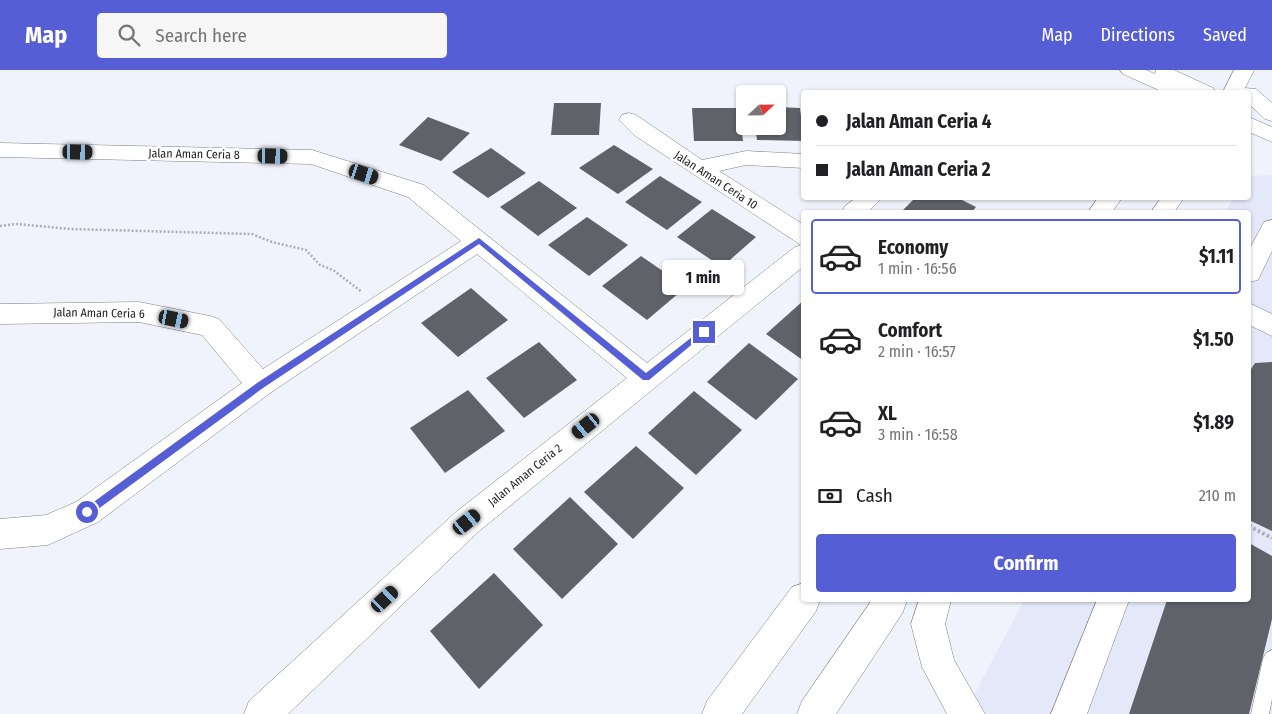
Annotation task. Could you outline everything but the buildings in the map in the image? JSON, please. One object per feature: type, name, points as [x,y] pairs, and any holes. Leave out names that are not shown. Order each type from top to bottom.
[{"type":"street","points":[[1120,70],[1144,90]]},
{"type":"street","points":[[1130,70],[1194,87]]},
{"type":"street","points":[[1157,70],[1194,87]]},
{"type":"street","points":[[1251,94],[1272,114]]},
{"type":"street","points":[[1251,113],[1272,123]]},
{"type":"street","name":"Jalan Aman Ceria 10","points":[[629,120],[641,130],[801,235]]},
{"type":"street","points":[[1251,125],[1272,135]]},
{"type":"street","points":[[1251,145],[1272,143]]},
{"type":"street","name":"Jalan Aman Ceria 8","points":[[0,150],[312,157],[416,191],[646,378]]},
{"type":"street","points":[[698,168],[746,158],[801,161]]},
{"type":"street","points":[[856,210],[868,200]]},
{"type":"street","points":[[1100,210],[1109,200]]},
{"type":"street","points":[[1164,210],[1171,200]]},
{"type":"street","points":[[1251,269],[1270,236]]},
{"type":"street","points":[[0,534],[48,530],[87,512],[260,385],[479,241]]},
{"type":"street","name":"Jalan Aman Ceria 2","points":[[262,714],[467,522],[801,255]]},
{"type":"street","name":"Jalan Aman Ceria 6","points":[[0,314],[92,311],[139,312],[210,326],[260,385]]},
{"type":"street","points":[[1251,314],[1272,326]]},
{"type":"street","points":[[720,714],[802,602]]},
{"type":"street","points":[[815,714],[890,602]]},
{"type":"street","points":[[935,602],[928,624],[939,667],[967,714]]},
{"type":"street","points":[[1069,714],[1112,602]]},
{"type":"lane","points":[[1260,714],[1272,659]]},
{"type":"path","points":[[0,226],[17,224],[71,229],[252,234],[272,242],[306,250],[320,265],[333,270],[381,306]]},
{"type":"path","points":[[1251,527],[1272,538]]},
{"type":"shaded area","points":[[1272,175],[1272,714],[964,714],[1023,602],[1251,602],[1251,210],[1226,210],[1232,200],[1251,200],[1251,176]]},
{"type":"route","points":[[87,512],[260,385],[479,241],[646,378],[704,332]]}]
